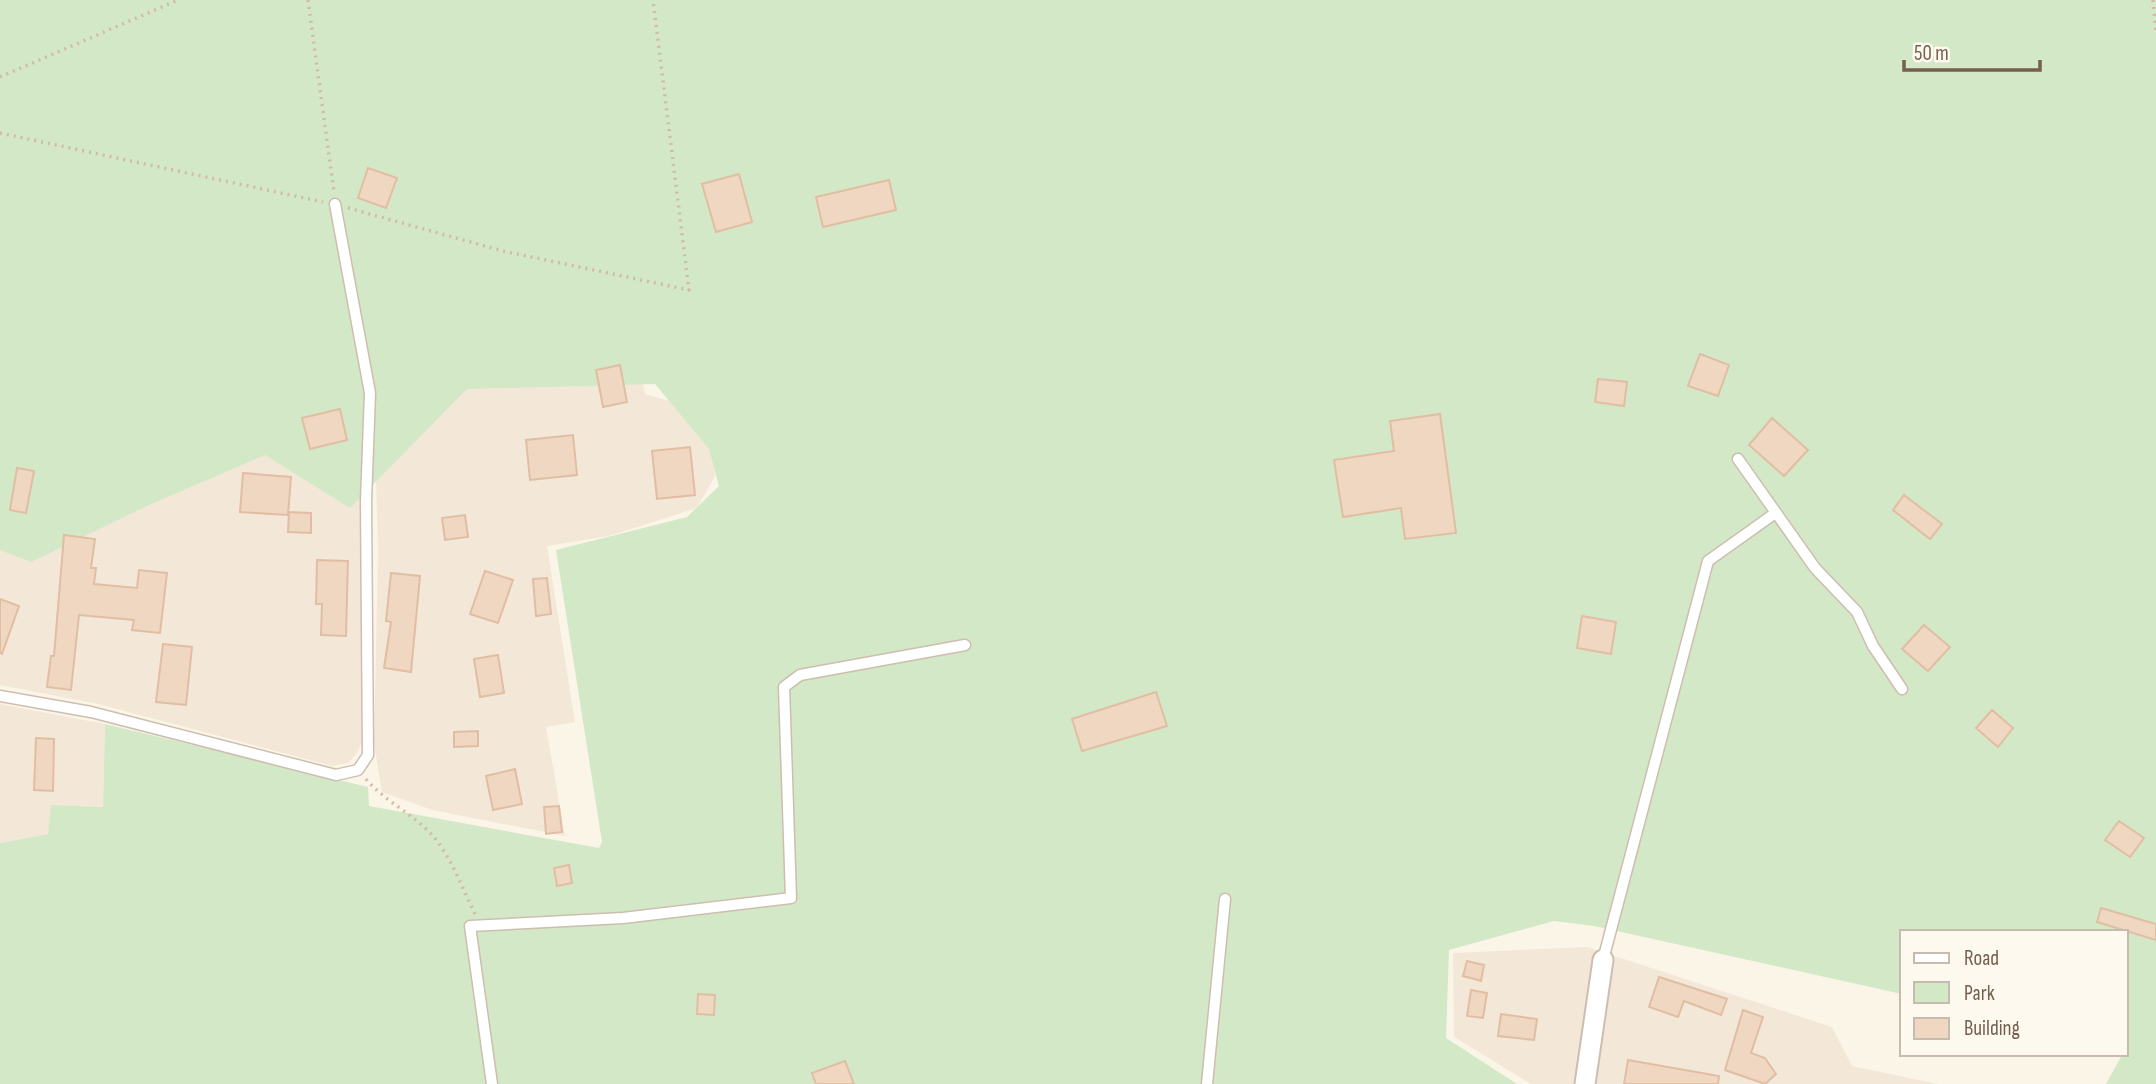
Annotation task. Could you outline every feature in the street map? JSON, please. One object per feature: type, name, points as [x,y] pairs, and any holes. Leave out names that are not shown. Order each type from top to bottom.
[{"type":"street","points":[[1585,1084],[1602,960]]},
{"type":"lane","points":[[0,696],[91,712],[336,775],[358,770],[368,755],[366,501],[370,393],[335,204]]},
{"type":"lane","points":[[1738,459],[1774,514],[1815,568],[1857,612],[1873,646],[1902,689]]},
{"type":"lane","points":[[1602,960],[1708,561],[1774,514]]},
{"type":"lane","points":[[492,1084],[470,926],[623,918],[791,898],[784,687],[800,675],[965,645]]},
{"type":"lane","points":[[1207,1084],[1225,899]]},
{"type":"path","points":[[0,77],[178,0]]},
{"type":"path","points":[[308,0],[335,204]]},
{"type":"path","points":[[0,133],[335,204],[503,251],[690,290],[653,0]]},
{"type":"path","points":[[2153,0],[2156,33]]},
{"type":"path","points":[[358,770],[379,795],[413,817],[436,840],[475,915],[470,926]]},
{"type":"shaded area","points":[[634,345],[645,394],[708,412],[715,476],[697,508],[609,536],[547,546],[575,722],[546,727],[565,836],[432,810],[382,792],[374,744],[378,551],[374,406],[420,365]]},
{"type":"shaded area","points":[[363,385],[362,742],[348,763],[332,766],[98,704],[0,685],[0,444]]},
{"type":"shaded area","points":[[0,704],[105,724],[103,807],[52,805],[48,834],[0,843]]},
{"type":"shaded area","points":[[1587,947],[1832,1027],[1852,1066],[1938,1084],[1531,1084],[1454,1037],[1453,953]]},
{"type":"green space","points":[[0,0],[2156,0],[2156,1084],[2106,1084],[2121,1056],[2128,1056],[2128,930],[1900,930],[1900,994],[1594,926],[1554,921],[1449,950],[1446,1038],[1517,1084],[0,1084],[0,843],[48,834],[51,805],[103,807],[105,724],[368,787],[369,806],[599,848],[602,842],[556,550],[687,517],[719,486],[709,449],[655,384],[467,389],[350,508],[265,455],[149,505],[31,562],[0,550]]},
{"type":"building","points":[[368,168],[397,178],[386,208],[358,198]]},
{"type":"building","points":[[739,174],[752,222],[716,232],[702,184]]},
{"type":"building","points":[[889,180],[896,210],[823,227],[816,197]]},
{"type":"building","points":[[1700,354],[1729,365],[1718,396],[1688,386]]},
{"type":"building","points":[[620,365],[627,402],[603,407],[596,370]]},
{"type":"building","points":[[1598,379],[1627,382],[1624,406],[1595,402]]},
{"type":"building","points":[[340,409],[347,440],[310,449],[302,418]]},
{"type":"building","points":[[1440,414],[1456,533],[1405,539],[1401,508],[1343,517],[1334,460],[1394,451],[1390,421]]},
{"type":"building","points":[[1772,418],[1808,450],[1784,476],[1749,445]]},
{"type":"building","points":[[573,435],[577,475],[530,480],[526,440]]},
{"type":"building","points":[[690,447],[695,495],[657,499],[652,451]]},
{"type":"building","points":[[17,468],[34,471],[26,513],[10,510]]},
{"type":"building","points":[[243,473],[291,477],[288,515],[240,512]]},
{"type":"building","points":[[1904,495],[1942,524],[1930,539],[1893,510]]},
{"type":"building","points":[[289,512],[311,513],[311,533],[288,532]]},
{"type":"building","points":[[465,515],[468,537],[445,540],[442,518]]},
{"type":"building","points":[[64,535],[95,539],[91,568],[96,568],[94,584],[137,588],[139,570],[167,573],[160,633],[132,630],[134,620],[79,615],[71,690],[47,687],[51,656],[54,656]]},
{"type":"building","points":[[317,560],[348,561],[346,636],[321,635],[322,604],[316,604]]},
{"type":"building","points":[[485,571],[513,580],[498,623],[470,614]]},
{"type":"building","points":[[391,573],[420,576],[411,672],[384,668],[391,622],[386,621]]},
{"type":"building","points":[[547,578],[551,614],[536,616],[533,579]]},
{"type":"building","points":[[0,599],[19,606],[2,654],[0,653]]},
{"type":"building","points":[[1582,616],[1616,622],[1611,654],[1577,648]]},
{"type":"building","points":[[1924,625],[1950,647],[1928,671],[1902,649]]},
{"type":"building","points":[[163,644],[192,647],[186,705],[156,702]]},
{"type":"building","points":[[498,655],[504,693],[480,697],[474,659]]},
{"type":"building","points":[[1156,692],[1167,726],[1082,751],[1072,719]]},
{"type":"building","points":[[1992,710],[2013,728],[1998,747],[1976,728]]},
{"type":"building","points":[[478,731],[478,746],[454,747],[454,732]]},
{"type":"building","points":[[36,738],[54,739],[53,791],[34,790]]},
{"type":"building","points":[[515,769],[522,804],[493,810],[486,776]]},
{"type":"building","points":[[559,806],[562,832],[546,834],[544,807]]},
{"type":"building","points":[[2119,821],[2144,838],[2130,857],[2105,840]]},
{"type":"building","points":[[569,865],[572,883],[557,886],[554,868]]},
{"type":"building","points":[[2101,908],[2156,924],[2156,940],[2128,930],[2097,922]]},
{"type":"building","points":[[1467,961],[1484,965],[1481,981],[1463,976]]},
{"type":"building","points":[[1659,977],[1727,999],[1721,1015],[1684,1001],[1678,1017],[1649,1007]]},
{"type":"building","points":[[1471,990],[1487,993],[1483,1018],[1467,1016]]},
{"type":"building","points":[[698,994],[715,995],[714,1015],[697,1014]]},
{"type":"building","points":[[1743,1010],[1763,1017],[1751,1053],[1765,1058],[1776,1074],[1765,1084],[1725,1070]]},
{"type":"building","points":[[1501,1014],[1537,1019],[1534,1040],[1498,1036]]},
{"type":"building","points":[[1628,1060],[1719,1076],[1718,1084],[1624,1084]]},
{"type":"building","points":[[845,1061],[854,1084],[816,1084],[812,1073]]}]
